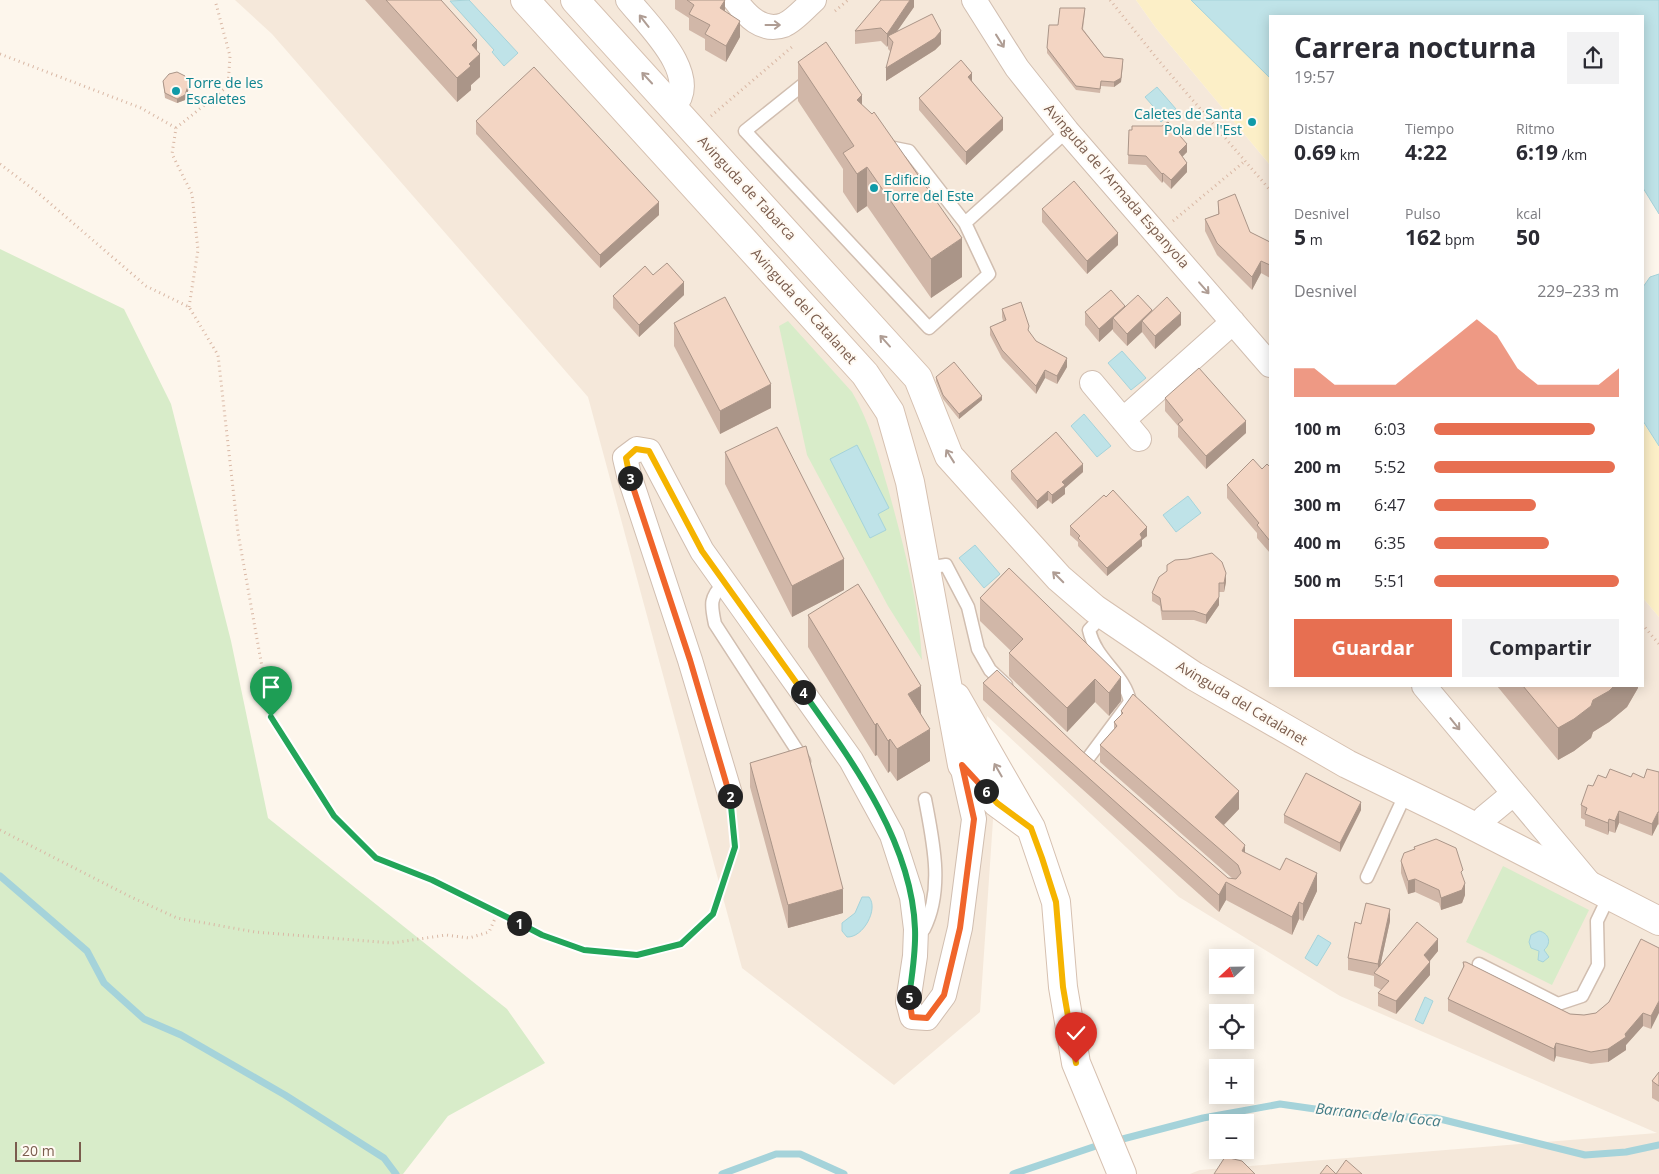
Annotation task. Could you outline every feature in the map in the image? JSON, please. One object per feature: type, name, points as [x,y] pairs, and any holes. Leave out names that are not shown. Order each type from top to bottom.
[{"type":"main road","name":"Avinguda del Catalanet","points":[[525,0],[865,374],[890,412],[899,437],[910,482],[962,765]]},
{"type":"main road","name":"Avinguda de Tabarca","points":[[575,0],[918,378]]},
{"type":"main road","name":"Avinguda del Catalanet","points":[[918,378],[949,456],[1059,578],[1099,612],[1194,676],[1347,764],[1482,830],[1659,921]]},
{"type":"main road","name":"Avinguda del Catalanet","points":[[948,682],[1031,828],[1056,902],[1063,987],[1076,1063],[1122,1174]]},
{"type":"main road","points":[[962,765],[997,803],[1031,828]]},
{"type":"street","points":[[628,0],[678,64],[684,85],[681,99],[673,106]]},
{"type":"street","points":[[735,0],[749,18],[766,26],[784,25],[824,6]]},
{"type":"street","name":"Avinguda de l'Armada Espanyola","points":[[974,0],[1017,68],[1067,131],[1269,364]]},
{"type":"street","points":[[1123,420],[1233,322]]},
{"type":"street","points":[[1092,383],[1139,439]]},
{"type":"street","points":[[730,794],[690,660],[629,475],[626,458],[636,449],[649,451],[702,551],[851,760],[892,834],[912,897],[916,929],[915,956],[908,1002],[912,1017],[927,1018],[944,995],[961,918],[974,819],[962,765]]},
{"type":"street","points":[[1425,687],[1537,823],[1601,892]]},
{"type":"street","points":[[1482,830],[1484,818],[1513,794]]},
{"type":"street","points":[[1511,846],[1537,823]]},
{"type":"lane","points":[[818,72],[745,131],[929,328],[989,274],[966,223],[909,151],[884,146],[878,138]]},
{"type":"lane","points":[[966,223],[1067,131]]},
{"type":"lane","points":[[926,568],[946,565],[968,607],[978,649],[990,670],[1017,696]]},
{"type":"lane","points":[[724,583],[715,592],[711,606],[716,624],[804,761]]},
{"type":"lane","points":[[1086,761],[1130,702],[1128,691],[1092,645],[1089,630],[1099,612]]},
{"type":"lane","points":[[1367,877],[1406,793]]},
{"type":"lane","points":[[916,929],[924,929],[934,902],[934,850],[924,799]]},
{"type":"lane","points":[[1479,964],[1558,1004],[1582,996],[1598,965],[1597,921],[1601,892]]},
{"type":"path","points":[[189,307],[198,250],[192,194],[172,154],[176,128],[228,86],[230,56],[215,0]]},
{"type":"path","points":[[824,6],[848,0]]},
{"type":"path","points":[[1110,0],[1159,61],[1269,189]]},
{"type":"path","points":[[694,131],[796,44]]},
{"type":"path","points":[[0,54],[141,108],[176,128]]},
{"type":"path","points":[[1157,234],[1245,161]]},
{"type":"path","points":[[0,164],[37,192],[146,286],[189,307],[218,356],[238,533],[271,717],[334,816],[376,858],[498,912],[542,935],[584,950],[637,955],[681,944],[713,914],[735,847],[730,794]]},
{"type":"path","points":[[1644,626],[1659,644]]},
{"type":"path","points":[[0,830],[131,897],[177,918],[255,932],[392,943],[446,935],[469,938],[489,932],[498,912]]},
{"type":"shaded area","points":[[235,0],[1136,0],[1156,28],[1269,164],[1269,687],[1644,687],[1644,599],[1659,617],[1659,1174],[1190,1174],[1200,1170],[1657,1133],[1340,996],[1179,897],[987,716],[993,820],[980,1012],[894,1085],[742,968],[588,397],[272,34]]},
{"type":"green space","points":[[0,249],[124,309],[171,404],[231,641],[268,818],[507,1009],[545,1063],[448,1116],[403,1174],[0,1174]]},
{"type":"green space","points":[[788,321],[852,392],[869,428],[878,453],[905,554],[918,617],[922,660],[888,606],[807,455],[779,326]]},
{"type":"green space","points":[[1503,866],[1589,910],[1552,985],[1466,942]]},
{"type":"sand","name":"Caletes de Santa Pola de l'Est","points":[[1136,0],[1191,0],[1269,77],[1269,164],[1156,28]]},
{"type":"sand","points":[[1644,424],[1659,446],[1659,617],[1644,599]]},
{"type":"water","points":[[469,0],[518,53],[504,66],[492,52],[494,50],[450,1]]},
{"type":"water","points":[[1191,0],[1659,0],[1659,214],[1644,190],[1644,15],[1269,15],[1269,77]]},
{"type":"water","points":[[1157,87],[1176,109],[1161,122],[1156,116],[1159,113],[1145,97]]},
{"type":"water","points":[[1659,274],[1659,446],[1644,423],[1644,286],[1650,277]]},
{"type":"water","points":[[1122,351],[1146,378],[1131,390],[1108,363]]},
{"type":"water","points":[[1084,414],[1111,446],[1097,457],[1071,426]]},
{"type":"water","points":[[857,445],[889,508],[878,514],[886,530],[870,538],[830,459]]},
{"type":"water","points":[[1188,496],[1201,513],[1176,532],[1163,515]]},
{"type":"water","points":[[975,545],[1000,574],[984,588],[959,558]]},
{"type":"water","points":[[862,897],[869,897],[872,902],[871,915],[859,933],[847,937],[842,931],[842,923],[855,913]]},
{"type":"water","points":[[1539,931],[1547,936],[1549,941],[1544,950],[1549,957],[1543,962],[1538,960],[1539,951],[1531,948],[1529,942],[1531,935]]},
{"type":"water","points":[[1318,935],[1331,943],[1317,966],[1305,958]]},
{"type":"water","points":[[1425,997],[1433,1001],[1423,1024],[1415,1020]]},
{"type":"building","points":[[386,0],[441,0],[477,40],[472,45],[480,54],[469,64],[471,66],[457,78]]},
{"type":"building","points":[[687,0],[725,0],[720,8],[740,21],[726,46],[705,34],[710,25],[689,14],[694,5]]},
{"type":"building","points":[[881,0],[910,0],[887,34],[881,28],[855,31]]},
{"type":"building","points":[[1060,8],[1085,8],[1082,29],[1104,57],[1123,59],[1121,78],[1114,82],[1101,81],[1100,89],[1076,86],[1047,48],[1049,25],[1058,25]]},
{"type":"building","points":[[932,14],[941,31],[935,38],[886,68],[893,42],[888,36]]},
{"type":"building","points":[[826,42],[862,95],[857,100],[872,114],[874,112],[962,238],[931,259],[867,167],[857,174],[843,153],[854,146],[798,62]]},
{"type":"building","points":[[961,60],[972,73],[968,77],[1003,118],[966,152],[919,98]]},
{"type":"building","points":[[534,67],[659,202],[600,255],[476,121]]},
{"type":"building","name":"Torre de les Escaletes","points":[[177,72],[185,76],[189,83],[185,95],[177,99],[165,93],[163,81],[169,74]]},
{"type":"building","points":[[1168,122],[1187,144],[1179,152],[1187,163],[1171,180],[1162,174],[1146,156],[1128,155],[1129,130],[1132,130],[1132,126],[1162,126]]},
{"type":"building","points":[[1074,181],[1118,233],[1087,261],[1042,209]]},
{"type":"building","points":[[1235,194],[1250,232],[1269,242],[1269,265],[1261,261],[1252,277],[1217,243],[1205,219],[1219,214],[1218,201]]},
{"type":"building","points":[[667,263],[684,282],[639,325],[613,296],[645,266],[653,275]]},
{"type":"building","points":[[1111,290],[1125,306],[1099,329],[1085,312]]},
{"type":"building","points":[[1138,295],[1152,310],[1127,334],[1113,318]]},
{"type":"building","points":[[725,297],[771,384],[720,411],[674,323]]},
{"type":"building","points":[[1167,297],[1181,313],[1155,336],[1142,321]]},
{"type":"building","points":[[1021,302],[1029,326],[1028,330],[1036,341],[1067,358],[1057,376],[1045,370],[1036,386],[1002,350],[990,327],[1006,320],[1002,309]]},
{"type":"building","points":[[954,362],[982,396],[959,414],[943,395],[936,377]]},
{"type":"building","points":[[1199,368],[1246,421],[1206,456],[1178,424],[1183,420],[1165,398]]},
{"type":"building","points":[[777,427],[844,559],[792,586],[725,452]]},
{"type":"building","points":[[1056,432],[1083,464],[1062,482],[1065,485],[1052,495],[1048,491],[1037,501],[1011,471]]},
{"type":"building","points":[[1253,459],[1262,469],[1267,464],[1269,466],[1269,540],[1257,525],[1259,523],[1227,485]]},
{"type":"building","points":[[1113,490],[1147,527],[1140,534],[1142,538],[1107,568],[1078,538],[1080,536],[1070,526],[1104,495],[1106,497]]},
{"type":"building","points":[[1212,553],[1222,562],[1226,573],[1224,583],[1219,583],[1219,597],[1206,615],[1194,611],[1162,611],[1160,598],[1152,593],[1159,577],[1167,571],[1167,565],[1175,560]]},
{"type":"building","points":[[1009,568],[1121,677],[1109,693],[1095,679],[1067,708],[1009,653],[1023,639],[980,598]]},
{"type":"building","points":[[858,584],[921,686],[908,694],[930,729],[897,749],[890,739],[888,741],[877,723],[875,725],[808,615]]},
{"type":"building","points":[[997,670],[1081,750],[1228,878],[1236,879],[1241,873],[1238,865],[1100,745],[1117,726],[1114,722],[1123,713],[1121,711],[1133,694],[1239,791],[1215,817],[1245,845],[1242,851],[1280,870],[1286,858],[1317,873],[1303,904],[1299,902],[1292,917],[1226,882],[1219,895],[983,683]]},
{"type":"building","points":[[1524,687],[1613,687],[1593,700],[1591,706],[1574,719],[1558,728]]},
{"type":"building","points":[[806,746],[843,889],[788,905],[750,763]]},
{"type":"building","points":[[1610,769],[1631,777],[1633,773],[1644,778],[1647,769],[1659,772],[1659,812],[1652,824],[1619,811],[1615,821],[1609,819],[1608,823],[1585,814],[1587,808],[1581,805],[1588,785],[1593,786],[1598,775],[1606,778]]},
{"type":"building","points":[[1306,773],[1361,802],[1340,843],[1284,815]]},
{"type":"building","points":[[1436,839],[1456,848],[1465,883],[1462,890],[1441,898],[1439,890],[1415,879],[1408,881],[1401,861],[1404,853]]},
{"type":"building","points":[[1366,903],[1390,909],[1378,964],[1348,958],[1355,922],[1361,924]]},
{"type":"building","points":[[1417,922],[1438,939],[1424,955],[1430,962],[1396,1001],[1378,993],[1389,981],[1374,973]]},
{"type":"building","points":[[1641,939],[1659,948],[1659,1001],[1651,1016],[1643,1013],[1625,1034],[1626,1037],[1608,1049],[1591,1052],[1556,1043],[1554,1049],[1448,999],[1464,966],[1463,962],[1466,962],[1570,1014],[1584,1015],[1596,1013],[1609,1002]]},
{"type":"building","points":[[1659,1072],[1659,1086],[1652,1081]]},
{"type":"building","points":[[1224,1159],[1234,1159],[1242,1161],[1255,1174],[1214,1174]]},
{"type":"building","points":[[1346,1160],[1362,1174],[1336,1174]]},
{"type":"building","points":[[1327,1165],[1336,1174],[1320,1174]]},
{"type":"waterway","points":[[0,876],[87,951],[104,983],[144,1019],[181,1035],[285,1095],[384,1158],[396,1174]]},
{"type":"waterway","name":"Barranc de la Coca","points":[[1115,1141],[1203,1118],[1280,1104],[1357,1115],[1436,1118],[1585,1155],[1626,1152],[1659,1145]]},
{"type":"waterway","name":"Barranc de la Coca","points":[[1013,1174],[1102,1144]]},
{"type":"waterway","name":"Barranc de la Coca","points":[[722,1174],[776,1154],[800,1154],[844,1174]]},
{"type":"place","name":"Torre de les Escaletes","points":[[176,91]]},
{"type":"place","name":"Caletes de Santa Pola de l'Est","points":[[1252,122]]},
{"type":"place","name":"Edificio Torre del Este","points":[[874,188]]},
{"type":"route","points":[[271,717],[334,816],[376,858],[432,880],[542,935],[584,950],[637,955],[681,944],[713,914],[735,847],[730,794],[690,660],[629,475],[626,458],[636,449],[649,451],[702,551],[851,760],[892,834],[912,897],[916,929],[915,956],[908,1002],[912,1017],[927,1018],[944,995],[960,928],[974,819],[962,765],[997,803],[1031,828],[1056,902],[1063,987],[1076,1063]]}]
